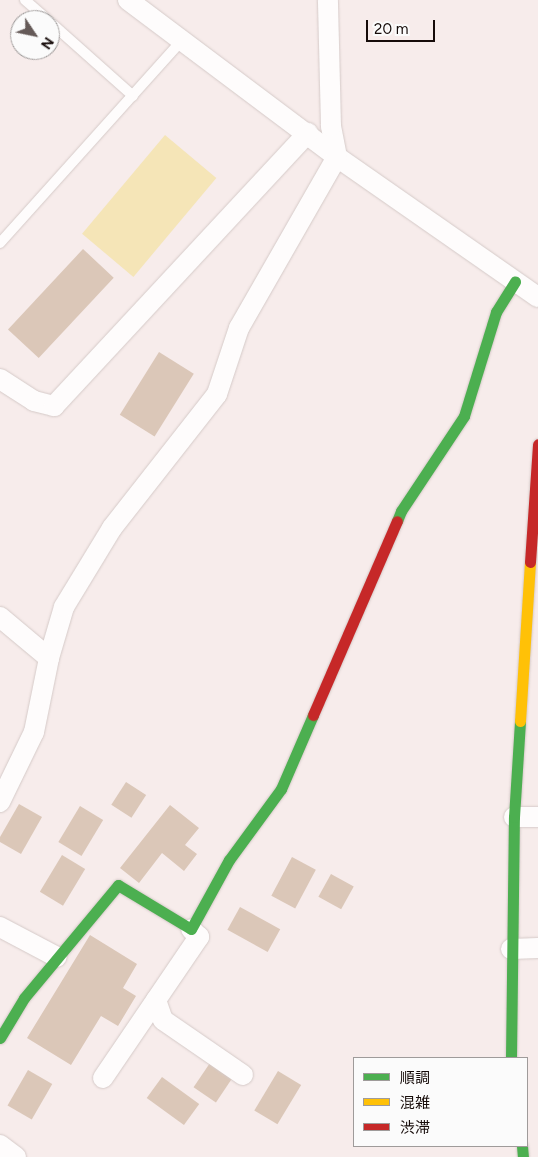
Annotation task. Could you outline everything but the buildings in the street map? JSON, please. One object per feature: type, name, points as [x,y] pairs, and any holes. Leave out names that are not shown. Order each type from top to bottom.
[{"type":"street","points":[[128,0],[308,133],[337,157],[538,297]]},
{"type":"street","points":[[0,802],[34,732],[49,658],[64,607],[112,528],[217,394],[239,328],[337,157],[331,126],[328,0]]},
{"type":"street","points":[[0,379],[34,401],[54,406],[308,133]]},
{"type":"street","points":[[192,929],[229,860],[281,789],[401,511],[464,416],[496,312],[515,282]]},
{"type":"street","points":[[511,1057],[514,817],[538,444]]},
{"type":"street","points":[[0,617],[49,658]]},
{"type":"street","points":[[514,817],[538,817]]},
{"type":"street","points":[[0,1038],[24,998],[118,885],[192,929],[198,937],[103,1078]]},
{"type":"street","points":[[0,927],[57,957]]},
{"type":"street","points":[[511,948],[538,948]]},
{"type":"street","points":[[156,1000],[163,1020],[243,1075]]},
{"type":"street","points":[[0,1144],[16,1157]]},
{"type":"lane","points":[[25,0],[36,10]]},
{"type":"lane","points":[[60,31],[132,96]]},
{"type":"lane","points":[[0,243],[182,40]]},
{"type":"shaded area","points":[[165,135],[216,178],[133,277],[82,234]]},
{"type":"traffic: fast","points":[[397,521],[401,511],[464,416],[496,312],[515,282]]},
{"type":"traffic: fast","points":[[0,1038],[24,998],[118,885],[191,929],[229,860],[281,789],[313,715]]},
{"type":"traffic: fast","points":[[511,1057],[514,817],[520,721]]},
{"type":"traffic: fast","points":[[522,1147],[523,1157]]},
{"type":"traffic: slow","points":[[520,721],[530,562]]},
{"type":"traffic: jam","points":[[530,562],[538,444]]},
{"type":"traffic: jam","points":[[313,715],[397,521]]}]
